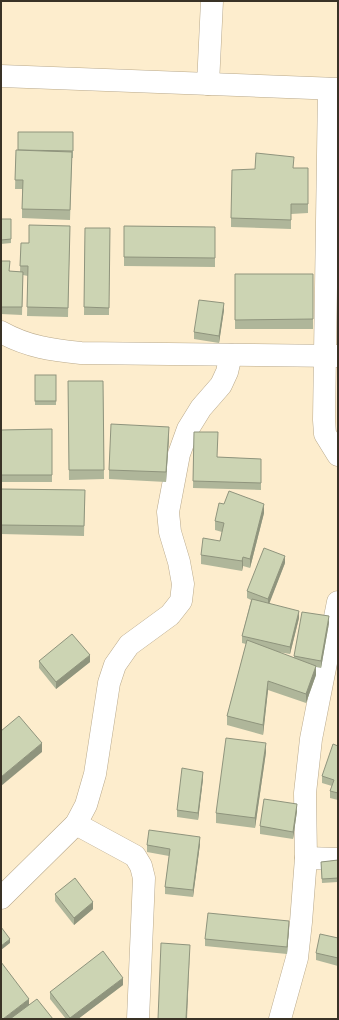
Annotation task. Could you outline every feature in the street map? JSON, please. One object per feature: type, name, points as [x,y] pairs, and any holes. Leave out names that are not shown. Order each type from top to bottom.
[{"type":"street","points":[[208,84],[212,1]]},
{"type":"street","points":[[1,76],[333,89],[331,356],[325,434],[338,455]]},
{"type":"street","points":[[1,332],[18,342],[45,349],[81,354],[331,356]]},
{"type":"street","points":[[1,898],[76,824],[86,805],[95,774],[109,683],[115,665],[129,645],[170,616],[181,602],[183,584],[179,562],[170,532],[168,512],[179,454],[188,429],[201,408],[221,385],[227,372],[231,355]]},
{"type":"street","points":[[280,1019],[297,958],[306,858],[305,793],[310,747],[334,642],[338,602]]},
{"type":"street","points":[[76,824],[135,856],[141,866],[144,878],[138,1019]]},
{"type":"street","points":[[306,858],[338,859]]},
{"type":"building","points":[[18,132],[73,132],[73,151],[18,150]]},
{"type":"building","points":[[16,150],[72,152],[70,210],[22,209],[23,180],[15,180]]},
{"type":"building","points":[[256,153],[294,157],[293,168],[308,168],[308,204],[291,204],[291,220],[231,218],[232,170],[255,169]]},
{"type":"building","points":[[1,219],[11,219],[11,239],[1,240]]},
{"type":"building","points":[[29,225],[70,226],[68,308],[27,307],[28,266],[20,266],[21,243],[29,243]]},
{"type":"building","points":[[124,226],[215,227],[215,258],[124,257]]},
{"type":"building","points":[[85,228],[110,228],[109,308],[84,307]]},
{"type":"building","points":[[1,261],[10,261],[9,271],[23,272],[22,307],[1,307]]},
{"type":"building","points":[[235,274],[313,274],[313,319],[235,320]]},
{"type":"building","points":[[199,300],[224,303],[219,336],[194,332]]},
{"type":"building","points":[[35,375],[56,375],[56,401],[35,401]]},
{"type":"building","points":[[68,381],[103,381],[104,470],[69,470]]},
{"type":"building","points":[[111,424],[169,427],[166,472],[109,470]]},
{"type":"building","points":[[52,429],[52,475],[1,475],[1,430]]},
{"type":"building","points":[[194,432],[218,432],[217,457],[261,459],[261,483],[193,481]]},
{"type":"building","points":[[1,489],[85,490],[84,526],[1,525]]},
{"type":"building","points":[[229,491],[264,504],[250,559],[243,557],[242,561],[201,555],[203,538],[220,541],[224,523],[215,521],[219,503],[224,504]]},
{"type":"building","points":[[264,548],[285,556],[268,599],[247,591]]},
{"type":"building","points":[[252,599],[299,611],[290,647],[242,636]]},
{"type":"building","points":[[302,612],[329,616],[321,661],[294,656]]},
{"type":"building","points":[[72,634],[90,655],[56,682],[39,661]]},
{"type":"building","points":[[247,640],[316,666],[306,694],[268,681],[263,725],[227,716]]},
{"type":"building","points":[[19,716],[42,743],[1,777],[1,731]]},
{"type":"building","points":[[226,738],[266,743],[255,818],[216,813]]},
{"type":"building","points":[[333,744],[338,746],[338,793],[330,791],[334,780],[322,776]]},
{"type":"building","points":[[182,768],[203,772],[198,813],[177,810]]},
{"type":"building","points":[[264,799],[297,804],[293,832],[260,826]]},
{"type":"building","points":[[149,830],[200,837],[193,890],[165,887],[170,849],[147,845]]},
{"type":"building","points":[[338,860],[338,878],[322,879],[321,862]]},
{"type":"building","points":[[75,878],[93,902],[74,918],[55,894]]},
{"type":"building","points":[[208,913],[289,921],[287,947],[205,939]]},
{"type":"building","points":[[1,927],[10,939],[1,946]]},
{"type":"building","points":[[320,934],[338,938],[338,958],[316,953]]},
{"type":"building","points":[[161,943],[190,945],[186,1019],[158,1019]]},
{"type":"building","points":[[103,951],[123,978],[70,1018],[50,992]]},
{"type":"building","points":[[1,962],[29,999],[3,1019],[1,1019]]},
{"type":"building","points":[[37,999],[53,1019],[10,1019]]}]
